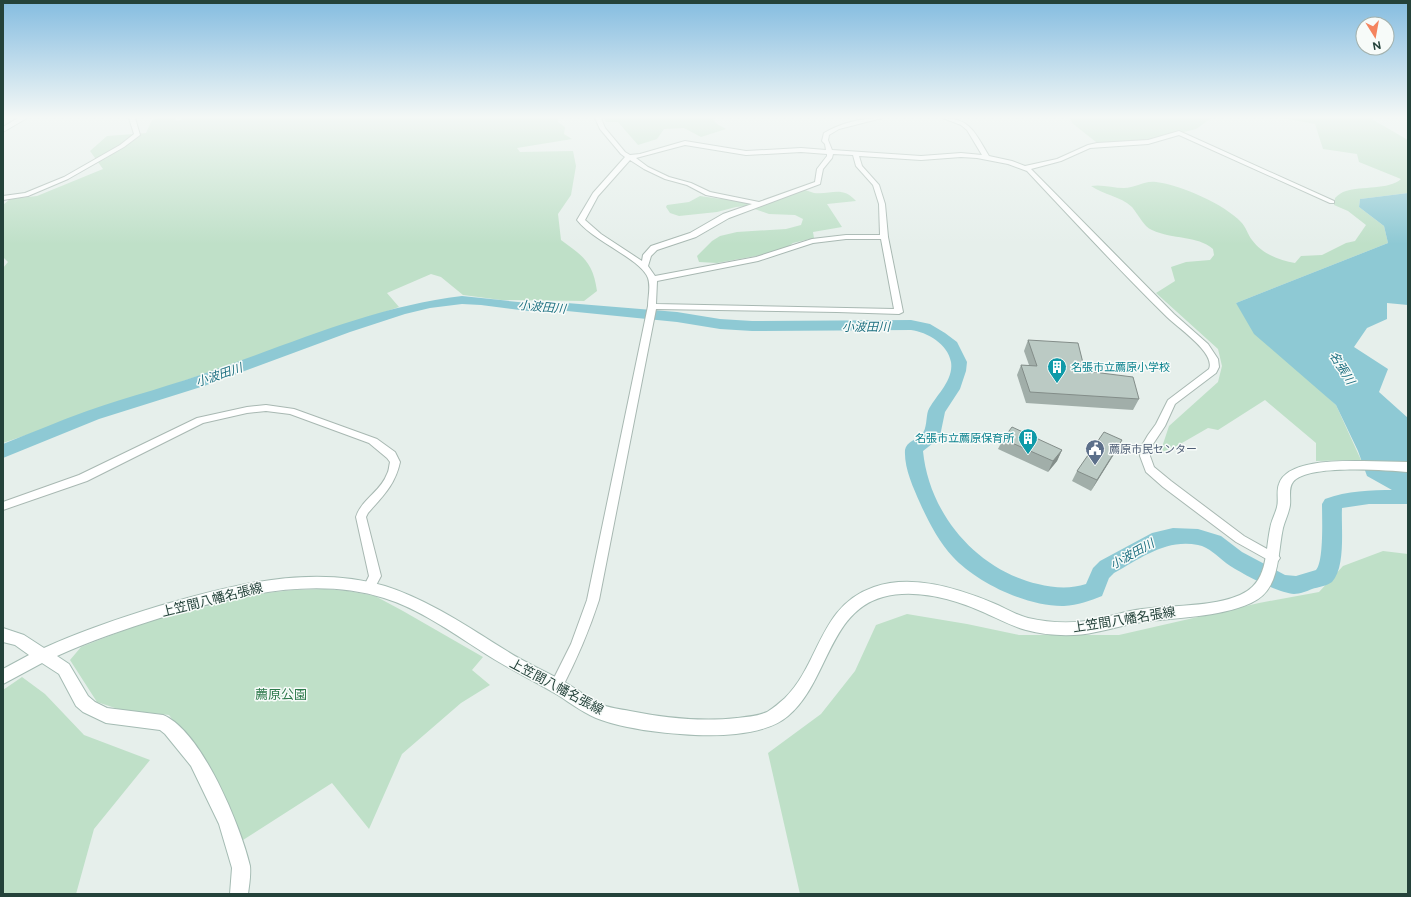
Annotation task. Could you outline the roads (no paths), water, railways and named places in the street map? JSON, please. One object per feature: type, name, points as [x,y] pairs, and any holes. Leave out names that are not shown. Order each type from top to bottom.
[{"type":"main road","name":"上笠間八幡名張線","points":[[3,677],[42,654],[73,641],[129,622],[208,598],[252,588],[275,584],[313,582],[369,588],[403,599],[441,618],[515,664],[601,712],[644,722],[689,726],[733,727],[766,720],[781,712],[804,688],[813,673],[827,638],[834,625],[851,605],[861,598],[886,590],[923,590],[963,598],[1027,624],[1056,628],[1080,628],[1135,616],[1227,605],[1254,595],[1263,585],[1272,562],[1276,528],[1283,510],[1285,498],[1283,488],[1288,479],[1308,468],[1332,466],[1408,467]]},
{"type":"main road","points":[[3,635],[19,640],[64,669],[82,701],[89,707],[106,715],[163,723],[171,728],[197,760],[227,822],[241,868],[239,894]]},
{"type":"street","points":[[3,198],[26,195],[59,180],[96,160]]},
{"type":"street","points":[[556,686],[573,656],[584,630],[593,600],[652,307],[653,279],[644,266],[605,242],[582,220],[584,212],[600,189],[626,160]]},
{"type":"street","points":[[633,160],[667,178],[689,184],[708,194],[762,204]]},
{"type":"street","points":[[644,266],[647,255],[654,248],[693,235],[726,216],[818,183],[821,166],[828,160]]},
{"type":"street","points":[[652,307],[720,310],[829,308],[899,312],[884,237],[882,204],[876,185],[860,166],[857,160]]},
{"type":"street","points":[[1000,160],[1026,168],[1036,176],[1171,316],[1204,346],[1212,356],[1215,363],[1213,371],[1171,402],[1160,426],[1151,437],[1146,447],[1146,462],[1156,476],[1272,562]]},
{"type":"street","points":[[1026,168],[1059,160]]},
{"type":"street","points":[[1240,160],[1332,202]]},
{"type":"street","points":[[653,279],[758,259],[812,241],[846,237],[884,237]]},
{"type":"street","points":[[3,506],[89,476],[200,420],[257,409],[291,411],[373,441],[391,455],[394,462],[392,476],[388,483],[363,512],[361,517],[375,576],[369,588]]},
{"type":"water","name":"名張川","points":[[1408,193],[1408,305],[1387,303],[1387,319],[1367,328],[1354,347],[1388,369],[1379,392],[1408,418],[1408,499],[1367,476],[1358,451],[1336,405],[1254,334],[1236,303],[1388,243],[1384,226],[1359,207],[1360,199]]},
{"type":"waterway","name":"小波田川","points":[[3,451],[93,415],[198,382],[345,329],[400,311],[430,304],[462,300],[528,307],[567,307],[677,317],[720,324],[752,326],[911,325],[925,327],[951,345],[959,362],[958,371],[952,389],[937,411],[931,436],[914,449],[915,462],[919,476],[932,508],[950,538],[968,559],[995,577],[1011,585],[1046,595],[1063,597],[1080,595],[1095,590],[1100,574],[1107,567],[1159,539],[1173,536],[1198,537],[1214,542],[1235,558],[1282,583],[1296,585],[1323,577],[1328,571],[1331,553],[1332,504],[1358,498],[1408,497]]},
{"type":"place","name":"名張市立薦原小学校","points":[[1057,384]]},
{"type":"place","name":"名張市立薦原保育所","points":[[1028,455]]},
{"type":"place","name":"薦原市民センター","points":[[1095,466]]},
{"type":"park label","name":"薦原公園","points":[[281,694]]}]
